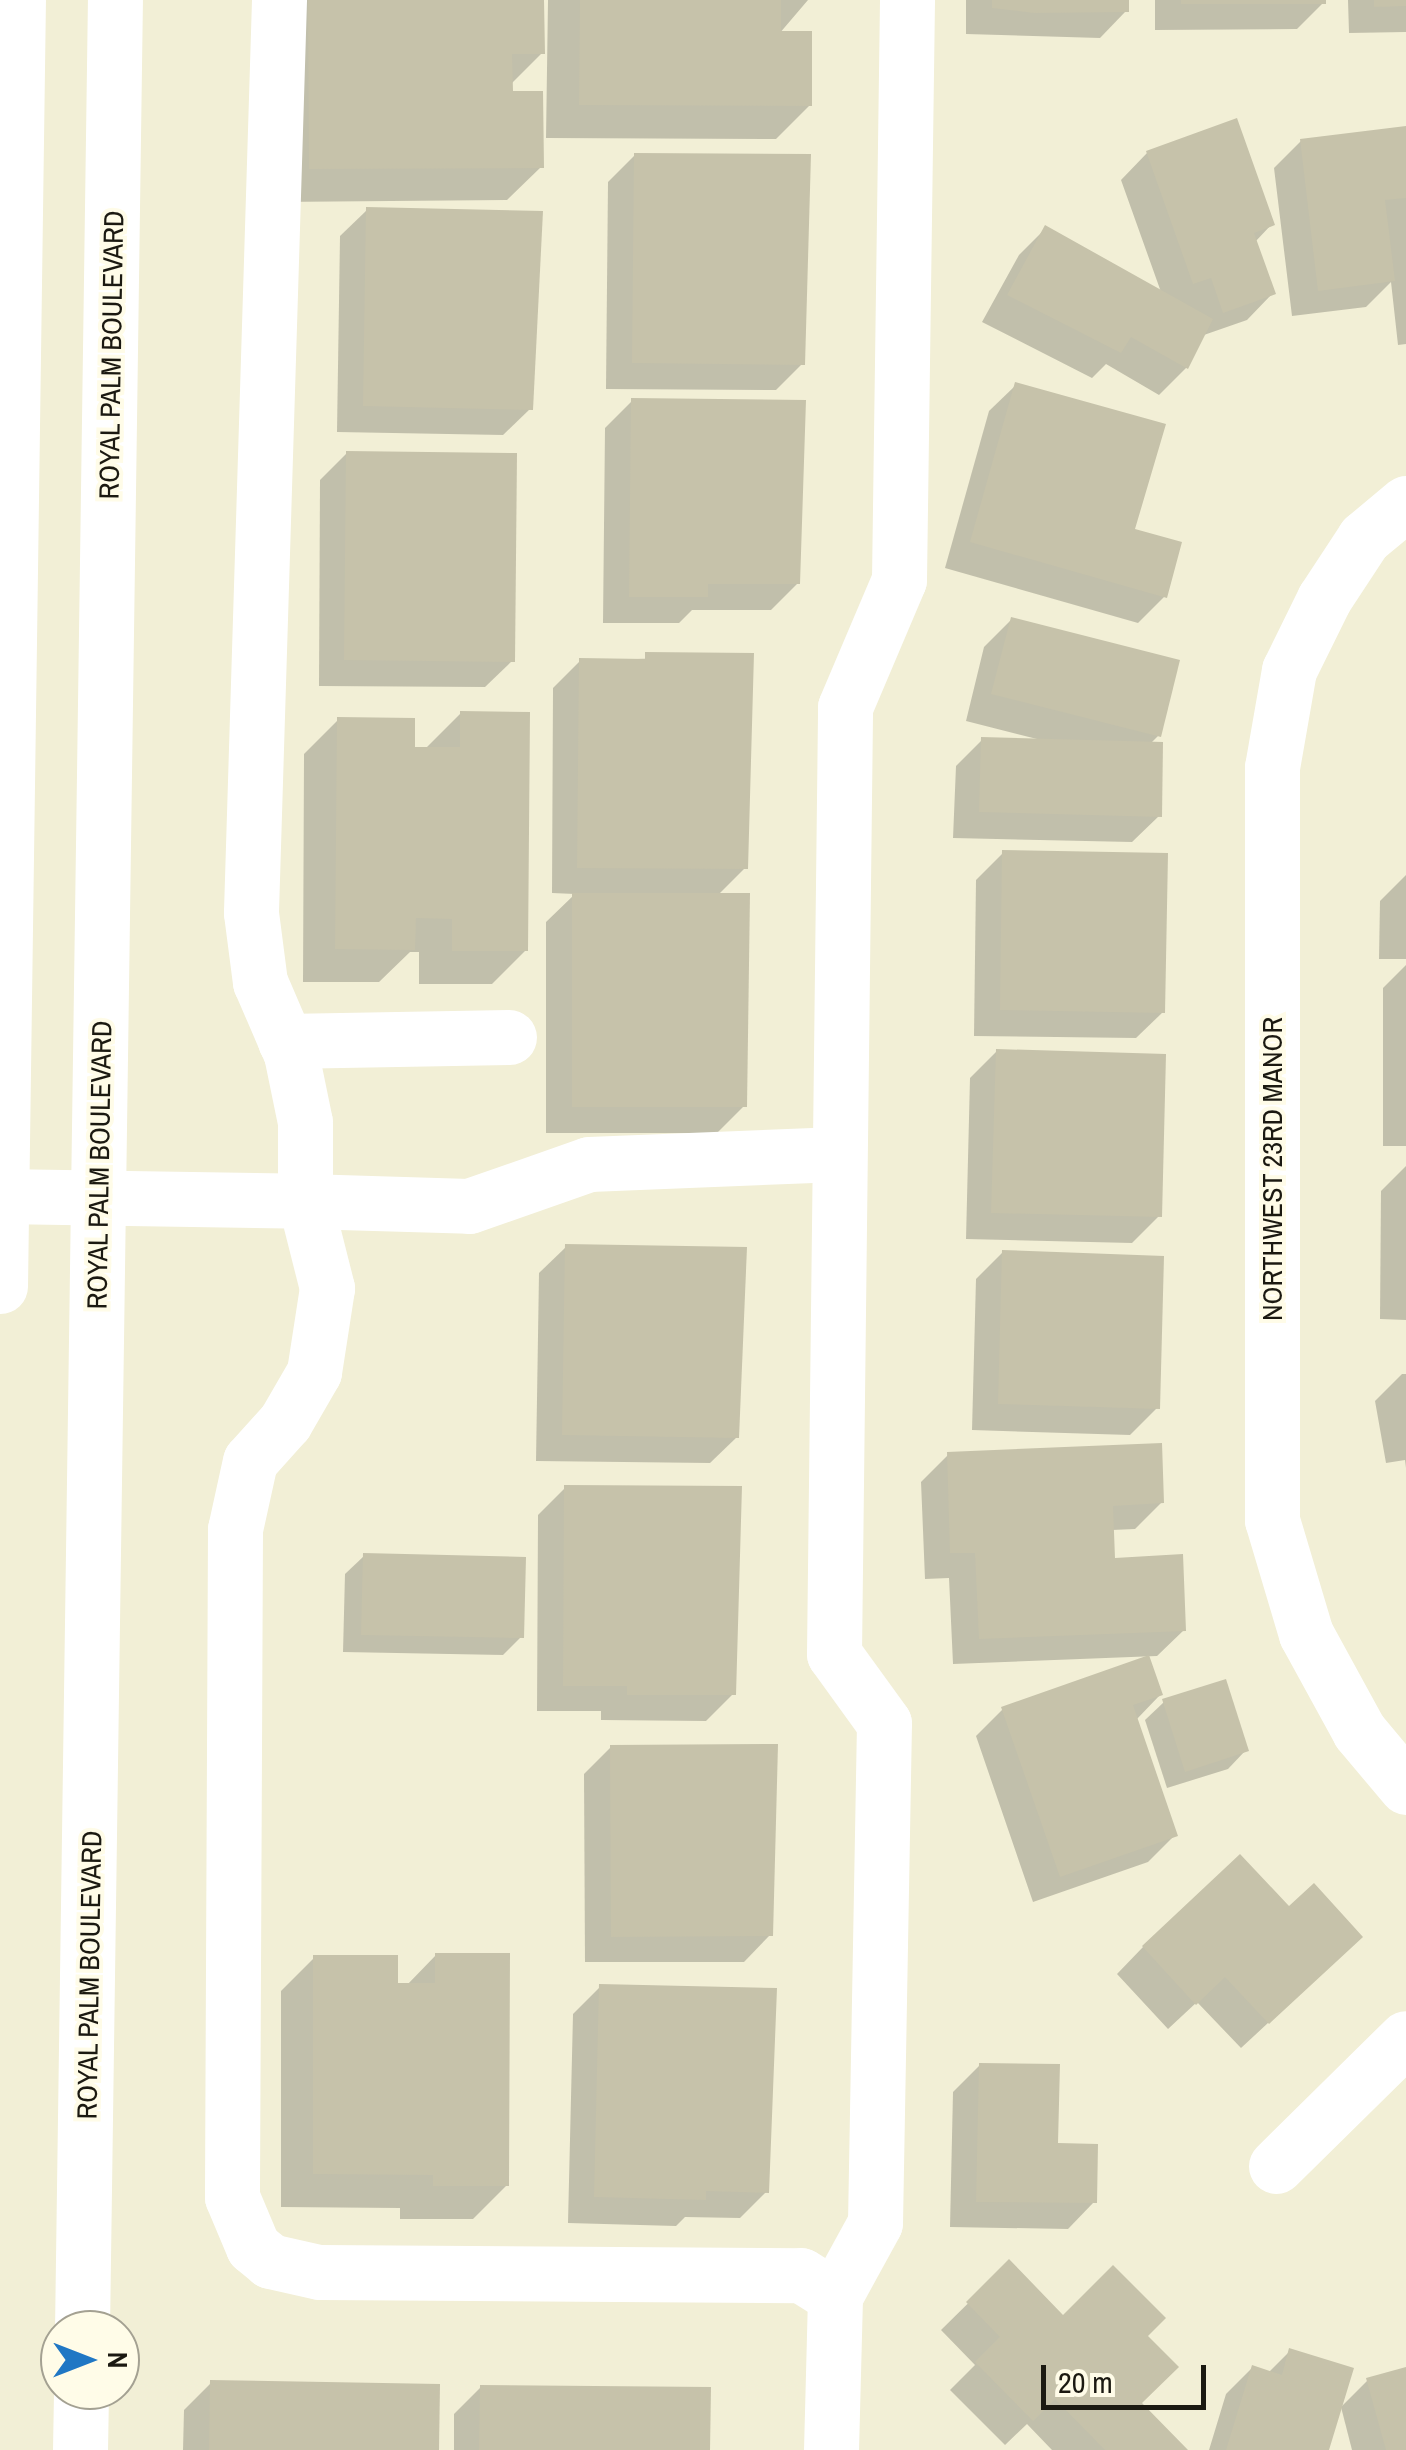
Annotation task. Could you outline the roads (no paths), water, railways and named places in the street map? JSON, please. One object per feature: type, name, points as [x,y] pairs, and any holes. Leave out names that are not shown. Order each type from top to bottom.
[{"type":"street","points":[[0,1286],[18,0]]},
{"type":"street","name":"ROYAL PALM BOULEVARD","points":[[82,2310],[115,0]]},
{"type":"street","points":[[279,0],[251,913],[260,982],[285,1040],[305,1122],[305,1202],[327,1288],[326,1325],[314,1372],[285,1422],[250,1461],[235,1529],[232,2198],[239,2224],[270,2262],[297,2270],[801,2274],[835,2296]]},
{"type":"street","points":[[831,2450],[835,2296],[875,2223],[884,1723],[834,1654],[845,707],[898,580],[906,0]]},
{"type":"street","name":"NORTHWEST 23RD MANOR","points":[[1406,503],[1364,538],[1289,670],[1272,766],[1272,1520],[1306,1634],[1359,1731],[1406,1787]]},
{"type":"street","points":[[285,1040],[509,1036]]},
{"type":"street","points":[[1,1196],[469,1206],[589,1164],[840,1154]]},
{"type":"street","points":[[1276,2166],[1406,2038]]},
{"type":"street","points":[[80,2450],[81,2410]]}]
